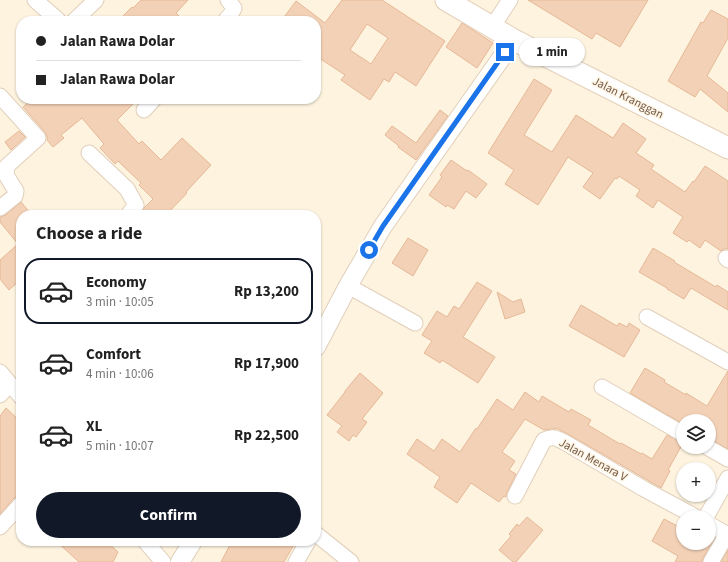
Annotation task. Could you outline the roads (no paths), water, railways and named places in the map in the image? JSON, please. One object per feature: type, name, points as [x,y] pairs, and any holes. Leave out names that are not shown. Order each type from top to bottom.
[{"type":"main road","name":"Jalan Kranggan","points":[[446,0],[514,40],[728,148]]},
{"type":"street","points":[[35,0],[53,16]]},
{"type":"street","points":[[79,16],[96,0]]},
{"type":"street","points":[[228,0],[234,8],[229,16]]},
{"type":"street","points":[[492,27],[510,0]]},
{"type":"street","points":[[321,337],[348,286],[383,226],[514,40]]},
{"type":"street","points":[[0,96],[38,138],[7,166],[6,176],[16,191],[15,196],[0,208]]},
{"type":"street","points":[[89,153],[127,189],[136,204],[132,210]]},
{"type":"street","points":[[348,286],[415,323]]},
{"type":"street","points":[[647,317],[728,362]]},
{"type":"street","points":[[0,372],[5,389],[16,394]]},
{"type":"street","points":[[602,387],[676,430]]},
{"type":"street","name":"Jalan Menara V","points":[[515,496],[544,440],[550,438],[564,442],[683,510]]},
{"type":"street","points":[[716,452],[728,459]]},
{"type":"street","points":[[710,510],[728,478]]},
{"type":"street","points":[[0,527],[16,509]]},
{"type":"street","points":[[711,562],[727,534],[716,528]]},
{"type":"street","points":[[321,538],[351,562]]},
{"type":"street","points":[[149,546],[163,562]]},
{"type":"street","points":[[180,562],[190,546]]},
{"type":"street","points":[[296,562],[305,546]]}]
